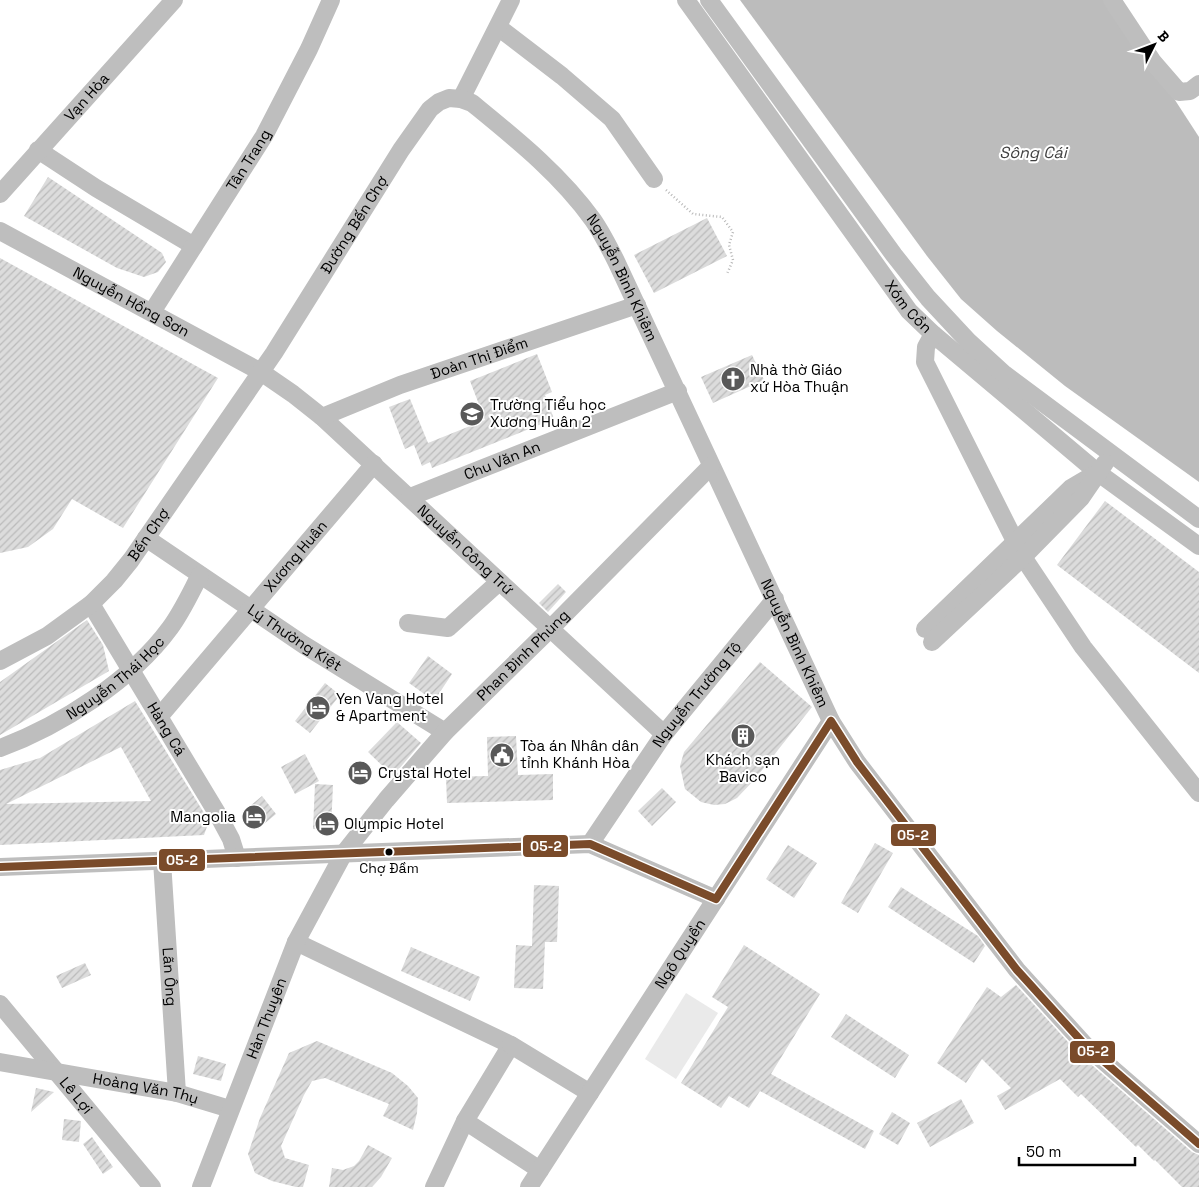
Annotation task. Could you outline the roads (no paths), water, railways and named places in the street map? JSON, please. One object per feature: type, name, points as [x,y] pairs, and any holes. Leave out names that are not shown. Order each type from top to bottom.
[{"type":"street","name":"Vạn Hòa","points":[[0,194],[174,0]]},
{"type":"street","name":"Tân Trang","points":[[152,312],[264,136],[309,49],[331,0]]},
{"type":"street","points":[[462,99],[511,0]]},
{"type":"street","name":"Xóm Cồn","points":[[686,0],[909,311],[933,334],[1097,472],[1199,546]]},
{"type":"street","name":"Xóm Cồn","points":[[709,0],[894,255],[928,298],[968,341],[1003,373],[1199,519]]},
{"type":"street","points":[[1112,0],[1153,62],[1179,92],[1190,91],[1199,84]]},
{"type":"street","points":[[498,27],[562,76],[612,119],[654,179]]},
{"type":"street","name":"Đường Bến Chợ","points":[[261,372],[401,150],[430,109],[449,98],[462,99]]},
{"type":"street","name":"Nguyễn Bình Khiêm","points":[[462,99],[472,103],[538,158],[576,199],[594,222],[616,261],[678,391],[711,466],[831,721],[857,762],[1017,970],[1086,1046],[1199,1144]]},
{"type":"street","points":[[38,150],[96,188],[194,246]]},
{"type":"street","name":"Nguyễn Hồng Sơn","points":[[0,231],[261,372]]},
{"type":"street","name":"Đoàn Thị Điểm","points":[[322,417],[400,385],[637,305]]},
{"type":"street","points":[[933,334],[926,347],[925,362],[1019,550],[1083,646],[1199,793]]},
{"type":"street","name":"Nguyễn Công Trứ","points":[[261,372],[322,417],[664,734]]},
{"type":"street","name":"Bến Chợ","points":[[0,661],[48,636],[90,604],[114,581],[261,372]]},
{"type":"street","name":"Chu Văn An","points":[[410,497],[678,391]]},
{"type":"street","points":[[928,635],[1019,550],[1071,488],[1097,472],[1111,455]]},
{"type":"street","name":"Xương Huân","points":[[159,717],[374,464]]},
{"type":"street","name":"Phan Đình Phùng","points":[[344,853],[386,800],[445,732],[711,466]]},
{"type":"street","name":"Lý Thường Kiệt","points":[[146,538],[304,645],[445,732]]},
{"type":"street","name":"Nguyễn Thái Học","points":[[0,748],[45,729],[131,672],[171,628],[200,575]]},
{"type":"street","points":[[408,623],[448,628],[500,582]]},
{"type":"street","name":"Nguyễn Trường Tộ","points":[[590,844],[664,734],[775,599]]},
{"type":"street","name":"Hàng Cá","points":[[90,604],[218,813],[237,858]]},
{"type":"street","name":"Ngô Quyền","points":[[529,1187],[831,721]]},
{"type":"street","points":[[0,867],[590,844],[716,899]]},
{"type":"street","name":"Hàn Thuyên","points":[[201,1187],[296,942],[344,853]]},
{"type":"street","name":"Lãn Ông","points":[[162,861],[177,1094]]},
{"type":"street","points":[[296,942],[511,1045],[590,1093]]},
{"type":"street","name":"Lê Lợi","points":[[0,1004],[152,1187]]},
{"type":"street","points":[[434,1187],[465,1121],[511,1045]]},
{"type":"street","name":"Hoàng Văn Thụ","points":[[0,1062],[177,1094],[230,1109]]},
{"type":"street","points":[[465,1121],[540,1170]]},
{"type":"water","name":"Sông Cái","points":[[740,0],[1110,0],[1199,137],[1199,482],[1065,386],[961,299],[927,256]]},
{"type":"place","name":"Nhà thờ Giáo xứ Hòa Thuận","points":[[733,379]]},
{"type":"place","name":"Trường Tiểu học Xương Huân 2","points":[[472,414]]},
{"type":"place","name":"Yen Vang Hotel & Apartment","points":[[318,708]]},
{"type":"place","name":"Khách sạn Bavico","points":[[743,736]]},
{"type":"place","name":"Tòa án Nhân dân tỉnh Khánh Hòa","points":[[502,755]]},
{"type":"place","name":"Crystal Hotel","points":[[360,773]]},
{"type":"place","name":"Mangolia","points":[[254,817]]},
{"type":"place","name":"Olympic Hotel","points":[[327,824]]},
{"type":"place","name":"Chợ Đầm","points":[[389,852]]}]
